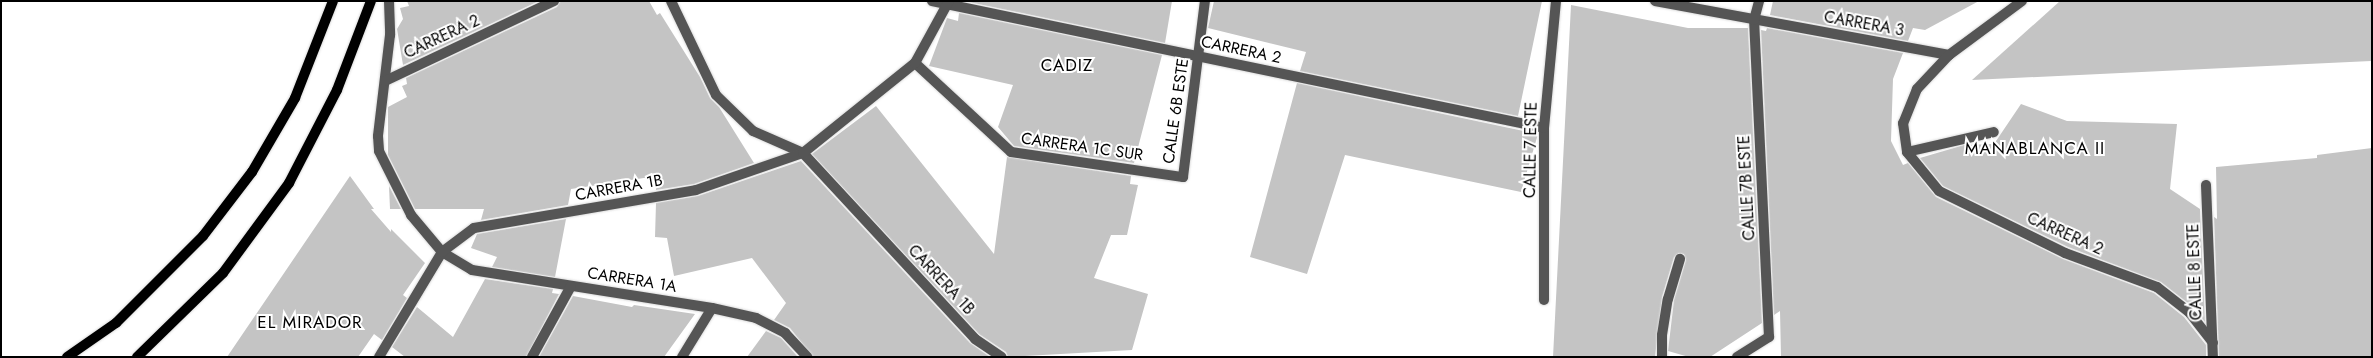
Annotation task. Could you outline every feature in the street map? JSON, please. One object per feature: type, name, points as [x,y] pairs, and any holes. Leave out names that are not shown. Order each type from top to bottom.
[{"type":"main road","points":[[67,357],[116,323],[203,236],[252,172],[295,98],[332,1]]},
{"type":"main road","points":[[137,357],[223,273],[289,183],[337,90],[371,1]]},
{"type":"street","name":"CARRERA 1A","points":[[389,1],[390,35],[378,136],[379,151],[410,215],[442,252],[472,270],[712,308],[756,318],[785,333],[808,357]]},
{"type":"street","name":"CARRERA 2","points":[[385,81],[554,1]]},
{"type":"street","name":"CARRERA 1B","points":[[671,1],[716,95],[753,131],[803,153],[975,339],[1002,357]]},
{"type":"street","name":"CARRERA 2","points":[[932,1],[948,2],[1199,57],[1544,128]]},
{"type":"street","name":"CALLE 6B ESTE","points":[[1183,177],[1205,1]]},
{"type":"street","name":"CALLE 7 ESTE","points":[[1544,300],[1544,128],[1556,1]]},
{"type":"street","name":"CARRERA 3","points":[[1655,1],[1691,4],[1754,20],[1949,55]]},
{"type":"street","name":"CALLE 7B ESTE","points":[[1737,357],[1769,337],[1754,20],[1759,1]]},
{"type":"street","points":[[1994,132],[1907,151],[1903,124],[1917,89],[1949,55],[2022,1]]},
{"type":"street","name":"CARRERA 1B","points":[[442,252],[474,228],[696,190],[803,153],[915,63],[948,2]]},
{"type":"street","name":"CARRERA 1C SUR","points":[[915,63],[1010,152],[1183,177]]},
{"type":"street","name":"CARRERA 2","points":[[1907,151],[1939,191],[2065,253],[2157,287],[2189,312],[2213,343]]},
{"type":"street","name":"CALLE 8 ESTE","points":[[2206,185],[2213,357]]},
{"type":"street","points":[[379,357],[442,252]]},
{"type":"street","points":[[1662,357],[1662,335],[1668,299],[1680,259]]},
{"type":"street","points":[[532,357],[571,286]]},
{"type":"street","points":[[682,357],[712,308]]},
{"type":"building","points":[[407,1],[539,1],[403,65],[397,29],[403,19],[400,8],[409,6]]},
{"type":"building","points":[[560,1],[649,1],[657,15],[660,13],[700,77],[710,98],[719,107],[754,163],[694,184],[656,190],[657,176],[571,189],[568,205],[481,220],[484,209],[415,209],[388,155],[388,107],[407,97],[402,86],[407,84],[406,78],[557,7]]},
{"type":"building","points":[[964,1],[1172,1],[1165,43]]},
{"type":"building","points":[[1214,1],[1542,1],[1518,116],[1300,71],[1306,52],[1208,28]]},
{"type":"building","points":[[1773,1],[1979,1],[1925,30],[1913,28],[1908,41],[1770,15]]},
{"type":"building","points":[[2060,1],[2372,1],[2371,61],[1972,80]]},
{"type":"building","points":[[1571,5],[1688,28],[1748,28],[1762,323],[1710,357],[1689,357],[1668,351],[1674,300],[1686,260],[1684,254],[1679,253],[1674,257],[1662,297],[1655,357],[1553,357]]},
{"type":"building","points":[[959,13],[1162,55],[1134,163],[1014,146],[998,127],[1013,85],[929,66],[947,18],[958,21]]},
{"type":"building","points":[[1767,28],[1903,53],[1893,79],[1891,141],[1903,165],[1908,163],[1936,197],[2063,259],[2154,293],[2184,317],[2206,345],[2206,357],[1781,357],[1780,311],[1774,315],[1761,30],[1766,31]]},
{"type":"building","points":[[1297,83],[1538,134],[1521,192],[1345,155],[1307,274],[1250,257]]},
{"type":"building","points":[[2021,104],[2067,121],[2177,124],[2170,189],[2200,209],[2205,322],[2193,307],[2161,282],[2068,247],[1943,186],[1920,158],[1964,145],[1994,144]]},
{"type":"building","points":[[876,106],[994,254],[1007,157],[1131,176],[1130,184],[1138,185],[1127,235],[1111,235],[1094,278],[1148,294],[1132,350],[1008,357],[1006,352],[979,334],[812,154]]},
{"type":"building","points":[[2372,148],[2372,357],[2219,357],[2214,217],[2217,219],[2216,167],[2317,158],[2317,155]]},
{"type":"building","points":[[801,161],[970,343],[990,357],[813,357],[790,328],[774,320],[786,303],[752,258],[674,276],[667,238],[655,237],[656,203],[698,196]]},
{"type":"building","points":[[350,176],[374,209],[371,209],[391,232],[391,229],[425,263],[403,295],[407,298],[382,340],[374,334],[358,357],[227,357]]},
{"type":"building","points":[[389,186],[401,209],[390,209]]},
{"type":"building","points":[[566,219],[555,277],[492,267],[497,257],[471,248],[477,234]]},
{"type":"building","points":[[485,279],[553,289],[552,293],[559,294],[526,357],[405,357],[392,347],[417,307],[453,337]]},
{"type":"building","points":[[573,296],[632,307],[634,305],[695,314],[664,357],[539,357]]},
{"type":"building","points":[[766,331],[781,338],[798,357],[747,357]]},
{"type":"district","name":"CADIZ","points":[[1067,66]]},
{"type":"district","name":"MANABLANCA II","points":[[2035,149]]},
{"type":"district","name":"EL MIRADOR","points":[[310,323]]}]
